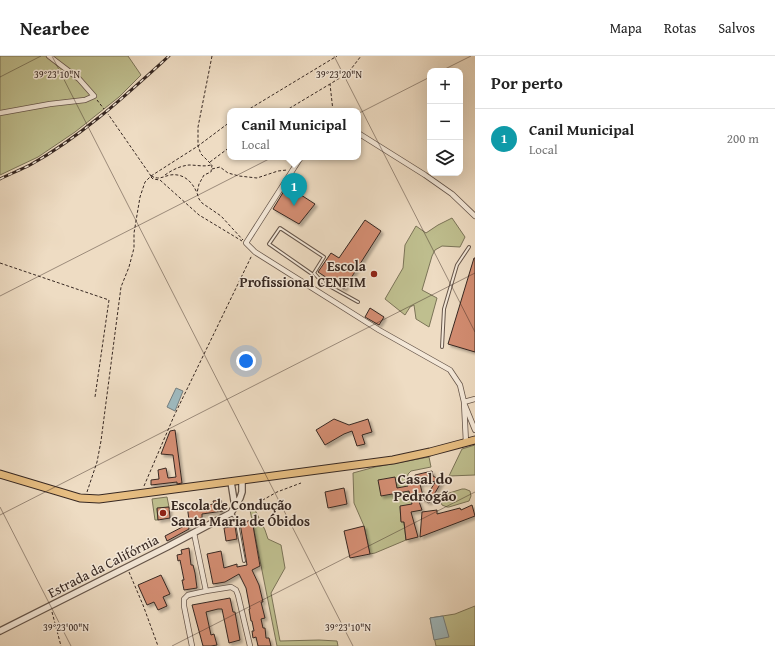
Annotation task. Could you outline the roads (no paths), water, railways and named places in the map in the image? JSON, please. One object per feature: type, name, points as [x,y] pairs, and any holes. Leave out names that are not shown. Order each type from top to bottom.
[{"type":"main road","points":[[0,474],[72,496],[98,499],[393,460],[475,440]]},
{"type":"street","points":[[0,113],[50,104],[86,100],[94,96],[79,79],[49,56]]},
{"type":"street","points":[[361,135],[425,175],[452,194],[475,216]]},
{"type":"street","points":[[299,160],[246,244],[254,251],[373,326],[450,370],[460,385],[464,402],[466,443]]},
{"type":"street","points":[[464,402],[475,399]]},
{"type":"street","points":[[464,402],[475,430]]},
{"type":"street","points":[[233,510],[242,492],[242,480]]},
{"type":"street","points":[[231,482],[233,510]]},
{"type":"street","name":"Estrada da Califórnia","points":[[0,631],[194,533],[233,510]]},
{"type":"street","points":[[194,533],[206,591]]},
{"type":"street","points":[[192,646],[184,599],[188,595],[231,587],[236,590],[238,595],[250,646]]},
{"type":"lane","points":[[312,274],[268,244],[280,228],[324,257],[314,273],[322,282],[358,302]]},
{"type":"lane","points":[[442,347],[444,310],[457,265],[469,248]]},
{"type":"lane","points":[[233,510],[236,518],[244,561]]},
{"type":"water","points":[[176,388],[183,391],[175,411],[167,407]]},
{"type":"water","points":[[443,616],[449,637],[434,640],[430,618]]},
{"type":"railway","points":[[0,179],[30,165],[68,141],[103,114],[169,56]]},
{"type":"place","name":"Canil Municipal","points":[[294,206]]},
{"type":"place","name":"Escola Profissional CENFIM","points":[[374,274]]},
{"type":"place","name":"Escola de Condução Santa Maria de Óbidos","points":[[163,513]]},
{"type":"district","name":"Casal do Pedrógão","points":[[425,488]]}]
